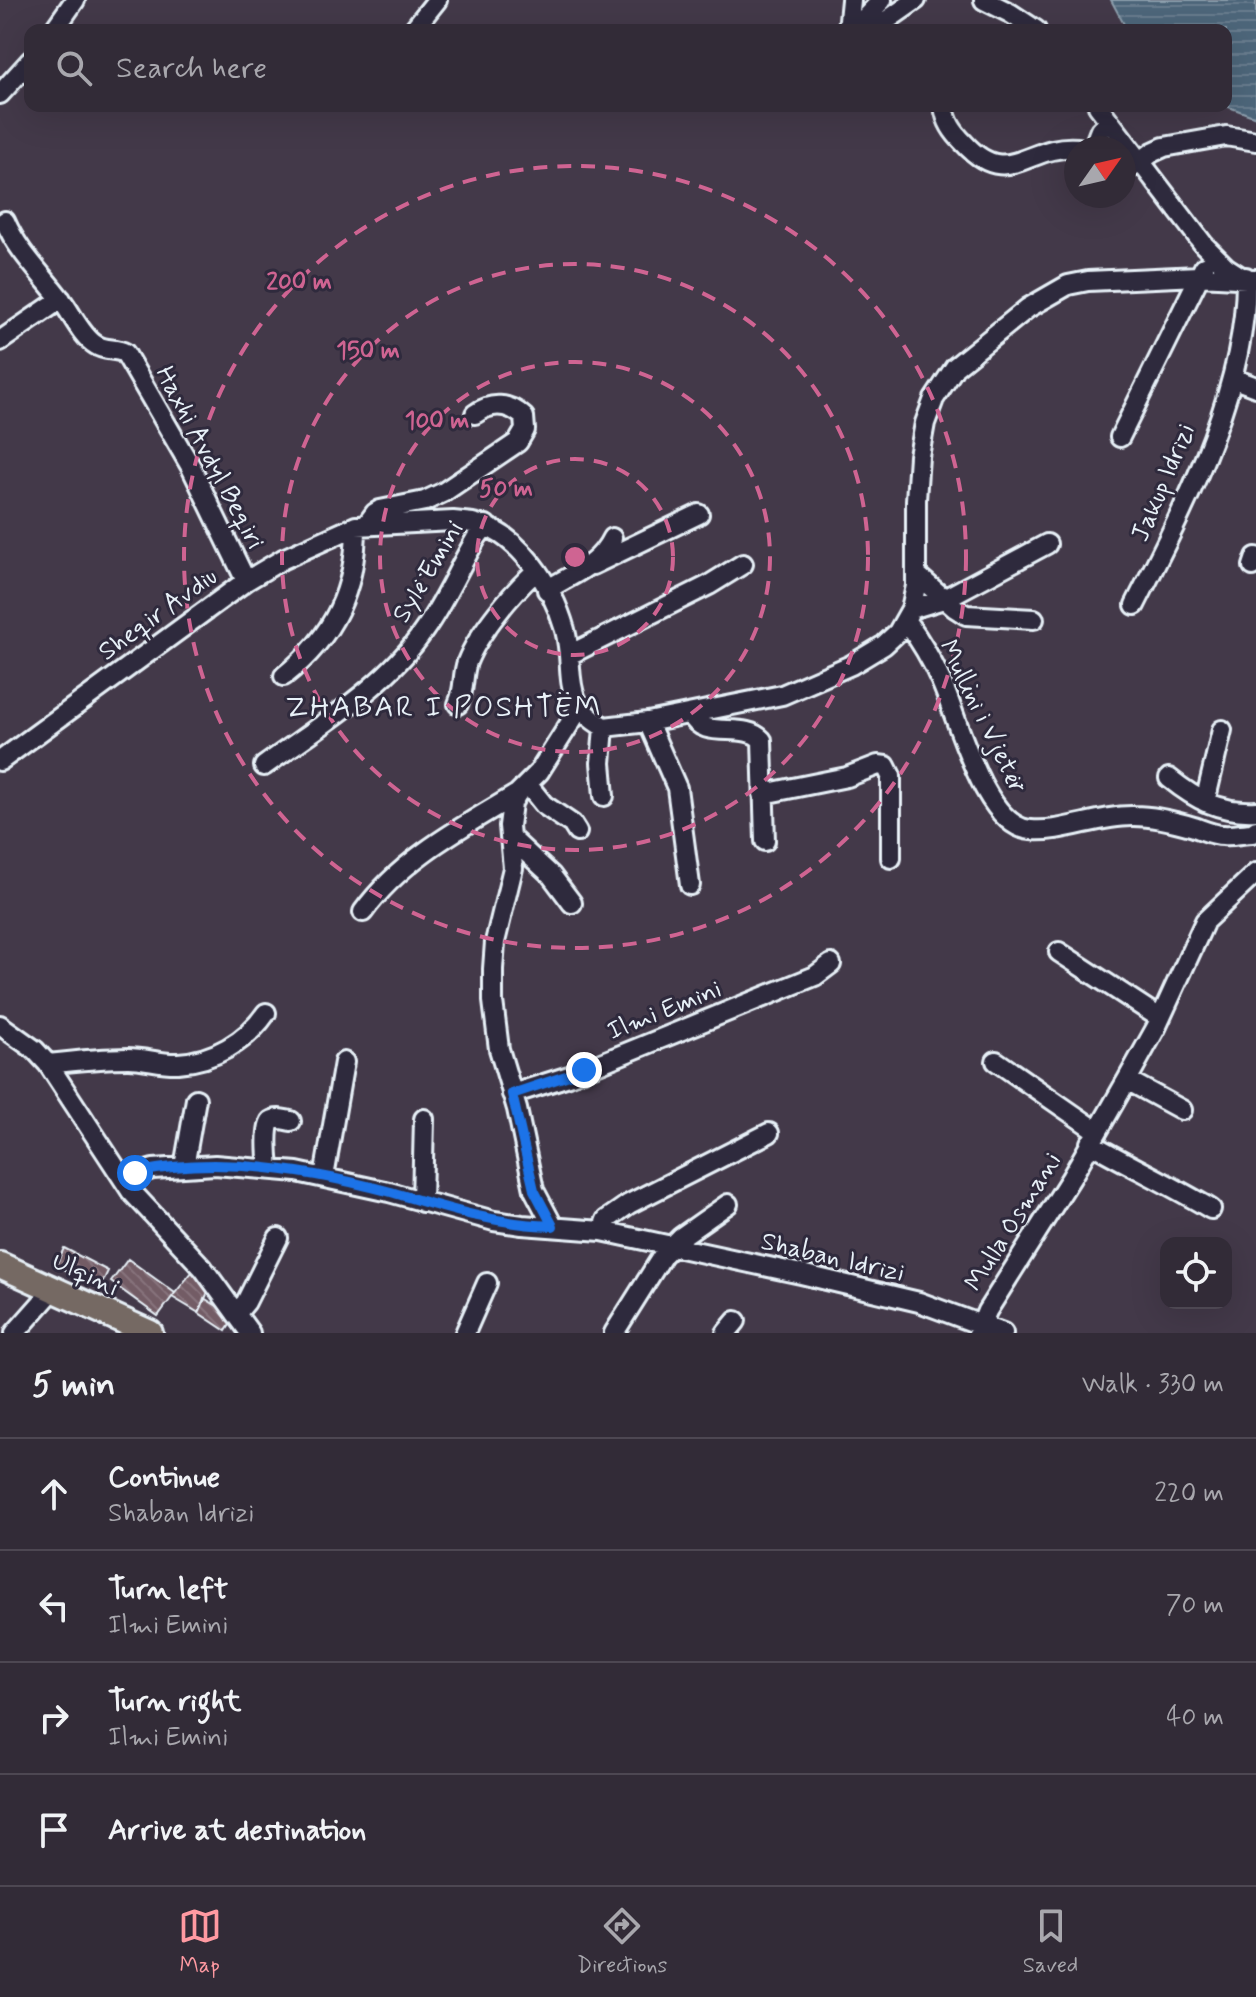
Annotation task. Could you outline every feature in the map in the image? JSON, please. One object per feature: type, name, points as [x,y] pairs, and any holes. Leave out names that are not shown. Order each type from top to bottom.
[{"type":"main road","name":"Ulqini","points":[[0,1265],[150,1333]]},
{"type":"street","points":[[58,24],[75,0]]},
{"type":"street","points":[[418,24],[437,0]]},
{"type":"street","points":[[851,0],[852,24]]},
{"type":"street","points":[[855,24],[882,0]]},
{"type":"street","points":[[875,24],[886,21],[916,0]]},
{"type":"street","points":[[984,0],[1027,24]]},
{"type":"street","points":[[0,94],[24,68]]},
{"type":"street","points":[[945,112],[947,123],[954,133],[977,157],[990,164],[1011,164],[1064,147]]},
{"type":"street","points":[[1102,112],[1117,136]]},
{"type":"street","points":[[1098,136],[1110,122]]},
{"type":"street","points":[[1136,162],[1164,147],[1226,136],[1256,141]]},
{"type":"street","points":[[1136,168],[1226,267],[1247,277]]},
{"type":"street","name":"Haxhi Avdyl Beqiri","points":[[5,221],[11,236],[28,260],[94,344],[117,348],[125,353],[191,467],[246,581]]},
{"type":"street","points":[[1120,437],[1206,261],[1204,245]]},
{"type":"street","points":[[908,615],[916,574],[916,500],[921,439],[934,399],[955,367],[1028,308],[1068,285],[1088,281],[1199,276],[1247,277]]},
{"type":"street","name":"Jakup Idrizi","points":[[1135,605],[1183,511],[1232,378],[1245,325],[1247,277]]},
{"type":"street","points":[[0,341],[61,299]]},
{"type":"street","points":[[1232,378],[1256,387]]},
{"type":"street","name":"Sheqir Avdiu","points":[[0,761],[246,581],[283,559],[362,525],[380,510],[425,501],[444,492],[518,442],[525,430],[524,417],[508,407],[487,407],[475,414]]},
{"type":"street","points":[[547,590],[699,514]]},
{"type":"street","name":"Sheqir Avdiu","points":[[362,525],[453,521],[486,525]]},
{"type":"street","points":[[284,676],[322,640],[338,615],[362,525]]},
{"type":"street","points":[[486,525],[506,536],[547,590],[565,630],[571,684],[579,709],[604,727],[751,703],[808,686],[884,645],[908,615],[1047,544]]},
{"type":"street","name":"Sylë Emini","points":[[264,766],[362,693],[404,655],[425,630],[469,549],[486,525]]},
{"type":"street","points":[[593,565],[612,538]]},
{"type":"street","points":[[569,655],[709,585],[743,564]]},
{"type":"street","points":[[458,704],[464,689],[467,662],[480,638],[535,572]]},
{"type":"street","points":[[916,574],[966,615],[1034,619]]},
{"type":"street","name":"Mullini i Vjetër","points":[[908,615],[942,681],[968,755],[990,797],[1015,825],[1029,831],[1138,816],[1159,817],[1221,835],[1255,833]]},
{"type":"street","points":[[553,1226],[534,1190],[499,1049],[493,1001],[495,942],[513,868],[509,817],[512,803],[559,743],[579,709]]},
{"type":"street","points":[[691,714],[698,725],[747,731],[760,736],[765,841]]},
{"type":"street","points":[[648,722],[677,788],[690,885]]},
{"type":"street","points":[[604,727],[601,763],[604,796]]},
{"type":"street","points":[[1205,802],[1222,730]]},
{"type":"street","points":[[763,794],[847,777],[878,765],[886,766],[891,776],[891,858]]},
{"type":"street","points":[[1169,778],[1205,802],[1227,810],[1256,811]]},
{"type":"street","points":[[523,789],[572,824],[577,832]]},
{"type":"street","points":[[363,912],[377,891],[407,865],[523,789]]},
{"type":"street","points":[[511,838],[551,875],[572,903]]},
{"type":"street","name":"Mulla Osmani","points":[[979,1330],[1127,1080],[1163,1013],[1205,921],[1256,873]]},
{"type":"street","points":[[1064,951],[1163,1013]]},
{"type":"street","name":"Ilmi Emini","points":[[512,1094],[569,1076],[815,976],[831,964]]},
{"type":"street","points":[[48,1064],[128,1058],[175,1064],[193,1061],[237,1043],[253,1032],[266,1013]]},
{"type":"street","points":[[0,1025],[35,1050],[48,1064],[140,1202],[203,1268],[250,1333]]},
{"type":"street","points":[[996,1061],[1094,1137]]},
{"type":"street","points":[[324,1177],[344,1062]]},
{"type":"street","points":[[1127,1080],[1182,1110]]},
{"type":"street","points":[[184,1167],[196,1099]]},
{"type":"street","points":[[422,1202],[424,1119]]},
{"type":"street","points":[[269,1168],[268,1128],[271,1121],[291,1121]]},
{"type":"street","points":[[602,1231],[606,1220],[629,1204],[769,1133]]},
{"type":"street","name":"Mulla Osmani","points":[[1094,1137],[1136,1169],[1166,1182],[1211,1209]]},
{"type":"street","name":"Shaban Idrizi","points":[[123,1178],[153,1169],[215,1165],[269,1168],[324,1177],[494,1221],[602,1231],[894,1296],[919,1302],[979,1330],[1003,1333]]},
{"type":"street","points":[[614,1333],[672,1245],[728,1204]]},
{"type":"street","points":[[236,1314],[246,1302],[278,1238]]},
{"type":"street","points":[[465,1333],[487,1283]]},
{"type":"street","points":[[15,1333],[54,1289]]},
{"type":"water","points":[[1111,0],[1256,0],[1256,117],[1232,108],[1232,24],[1124,24]]},
{"type":"building","points":[[64,1248],[108,1271],[100,1288],[56,1265]]},
{"type":"building","points":[[128,1259],[175,1293],[158,1316],[111,1282]]},
{"type":"building","points":[[192,1272],[208,1292],[199,1313],[172,1297]]},
{"type":"building","points":[[204,1298],[235,1317],[226,1331],[199,1313]]},
{"type":"district","name":"ZHABAR I POSHTËM","points":[[444,706]]},
{"type":"route","points":[[135,1173],[215,1165],[297,1172],[389,1192],[494,1221],[553,1226],[534,1190],[512,1094],[584,1070]]}]
